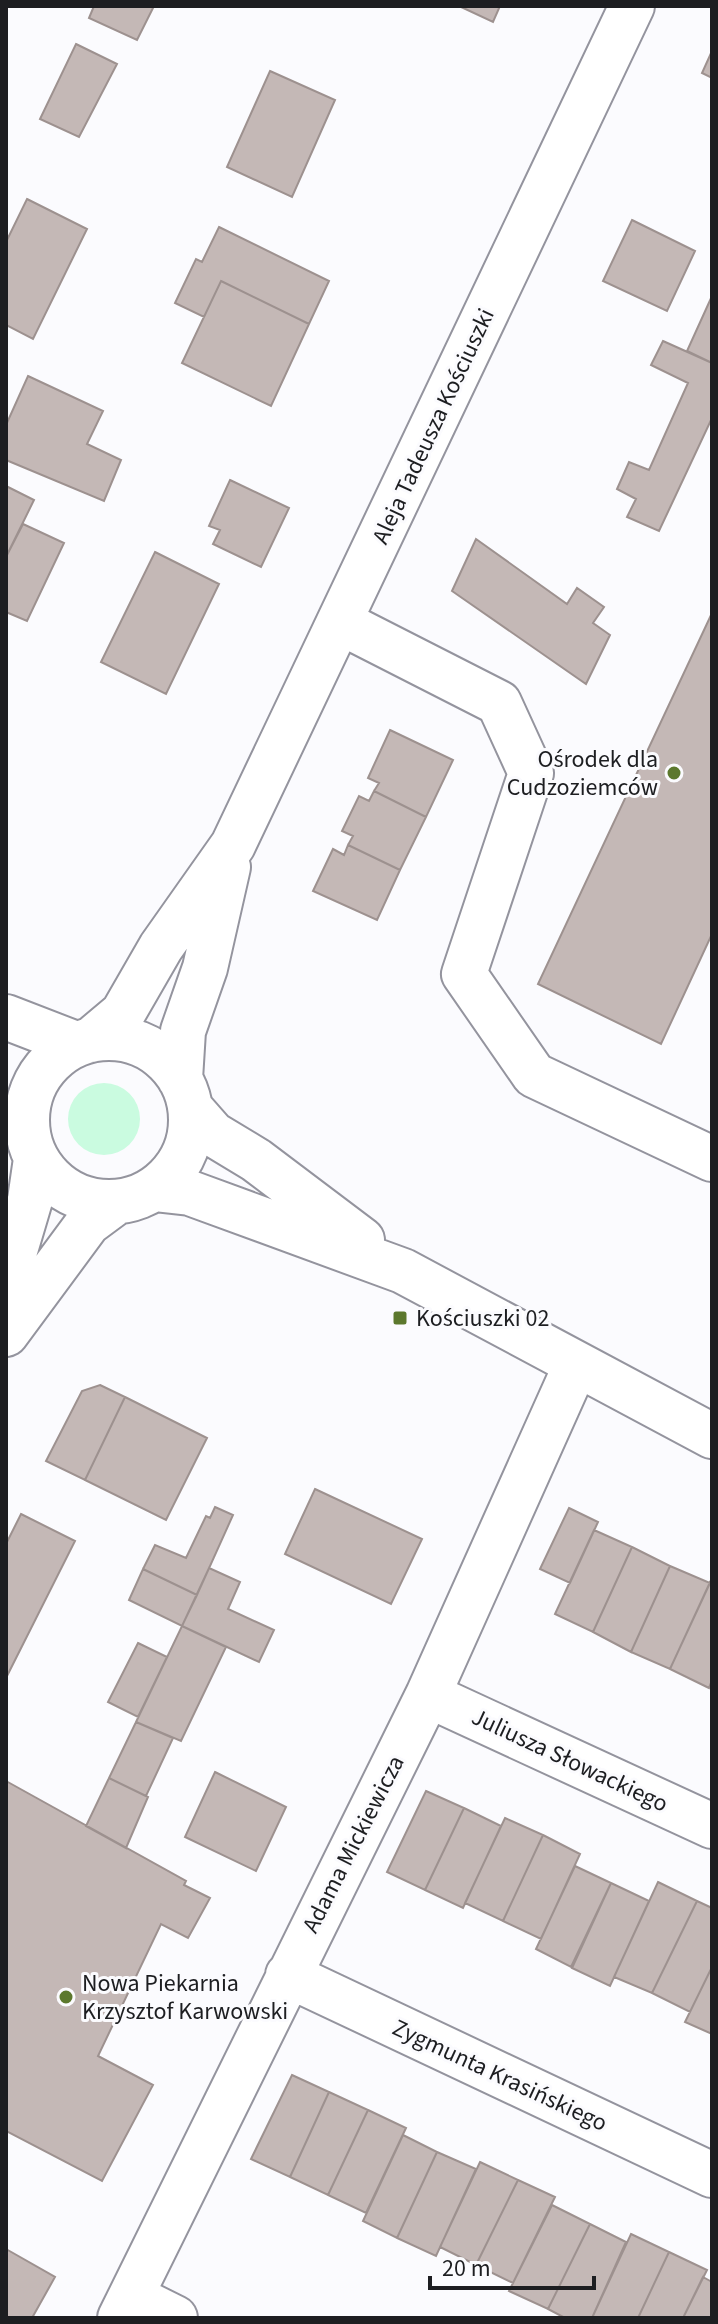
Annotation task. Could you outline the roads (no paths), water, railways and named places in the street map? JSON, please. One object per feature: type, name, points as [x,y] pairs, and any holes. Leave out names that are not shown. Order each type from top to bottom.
[{"type":"street","name":"Aleja Tadeusza Kościuszki","points":[[83,1042],[123,1013],[161,947],[233,845],[632,6]]},
{"type":"street","points":[[340,622],[499,703],[531,773],[464,974],[534,1075],[708,1154]]},
{"type":"street","name":"Aleja Tadeusza Kościuszki","points":[[185,1094],[183,1031],[205,968],[233,845]]},
{"type":"street","points":[[6,1017],[83,1042]]},
{"type":"street","points":[[403,1271],[256,1160],[213,1134],[185,1094],[170,1065],[142,1045],[108,1037],[83,1042],[60,1054],[16,1106],[36,1159],[50,1179],[69,1193],[92,1201],[190,1193],[403,1271],[712,1436]]},
{"type":"street","points":[[6,1334],[88,1223],[167,1180],[184,1155],[192,1125],[185,1094]]},
{"type":"street","points":[[6,1281],[30,1200],[36,1159]]},
{"type":"street","name":"Adama Mickiewicza","points":[[125,2307],[428,1695],[576,1365]]},
{"type":"street","name":"Juliusza Słowackiego","points":[[428,1695],[712,1826]]},
{"type":"street","name":"Zygmunta Krasińskiego","points":[[288,1975],[712,2175]]},
{"type":"street","points":[[125,2307],[175,2318]]},
{"type":"place","name":"Ośrodek dla Cudzoziemców","points":[[674,773]]},
{"type":"place","name":"Kościuszki 02","points":[[400,1318]]},
{"type":"place","name":"Nowa Piekarnia Krzysztof Karwowski","points":[[66,1997]]}]
